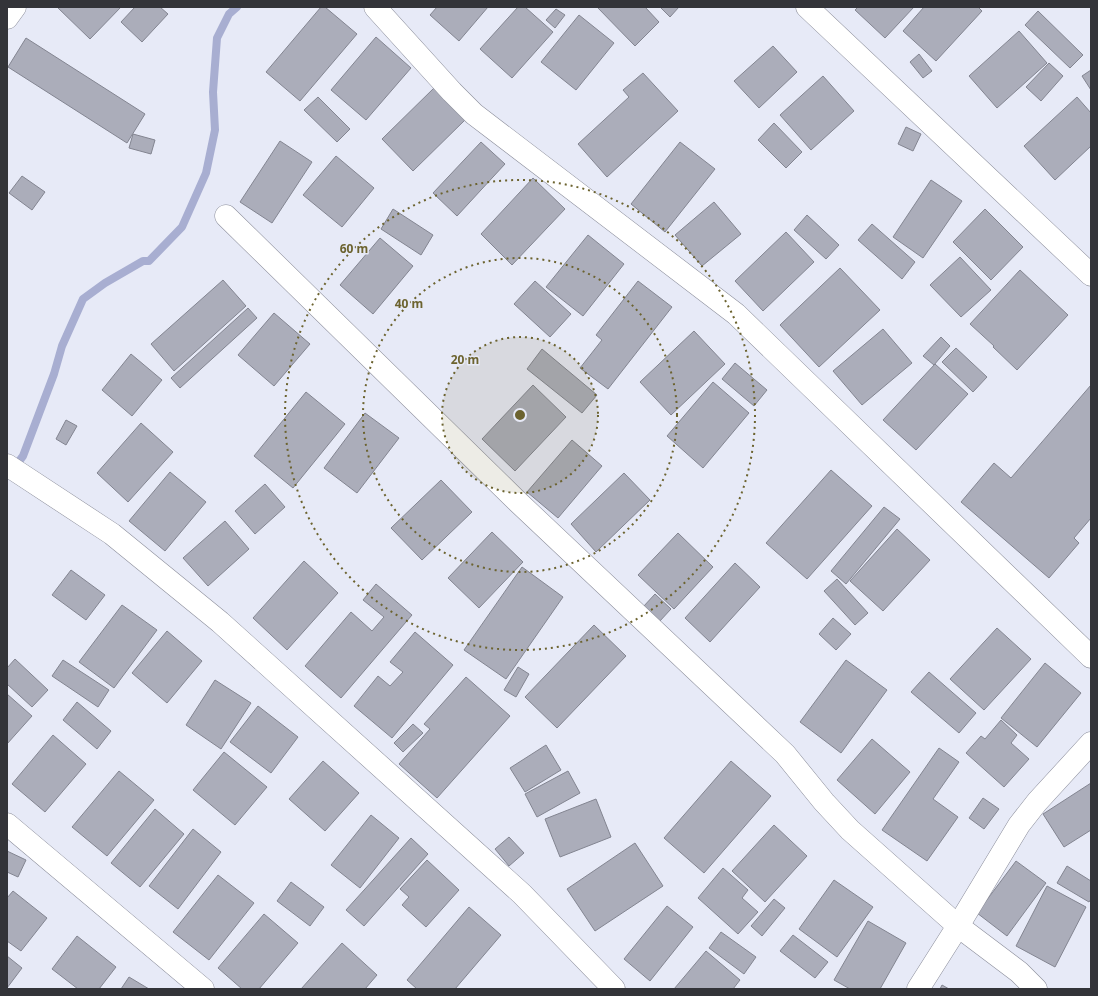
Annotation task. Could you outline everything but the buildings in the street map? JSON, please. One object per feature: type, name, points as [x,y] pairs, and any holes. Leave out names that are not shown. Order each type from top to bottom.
[{"type":"street","points":[[7,18],[15,7]]},
{"type":"street","points":[[375,7],[452,92],[474,114],[736,314],[1091,657]]},
{"type":"street","points":[[807,7],[1091,275]]},
{"type":"street","points":[[226,216],[518,502],[784,754],[824,802],[850,830],[958,926],[1019,972],[1036,989]]},
{"type":"street","points":[[7,465],[112,534],[220,622],[522,894],[614,989]]},
{"type":"street","points":[[918,989],[1019,825],[1037,802],[1091,743]]},
{"type":"street","points":[[7,824],[204,989]]},
{"type":"waterway","points":[[14,468],[23,456],[54,374],[62,346],[83,299],[105,283],[143,261],[149,261],[182,227],[206,173],[215,130],[213,92],[217,38],[229,14],[237,7]]}]
